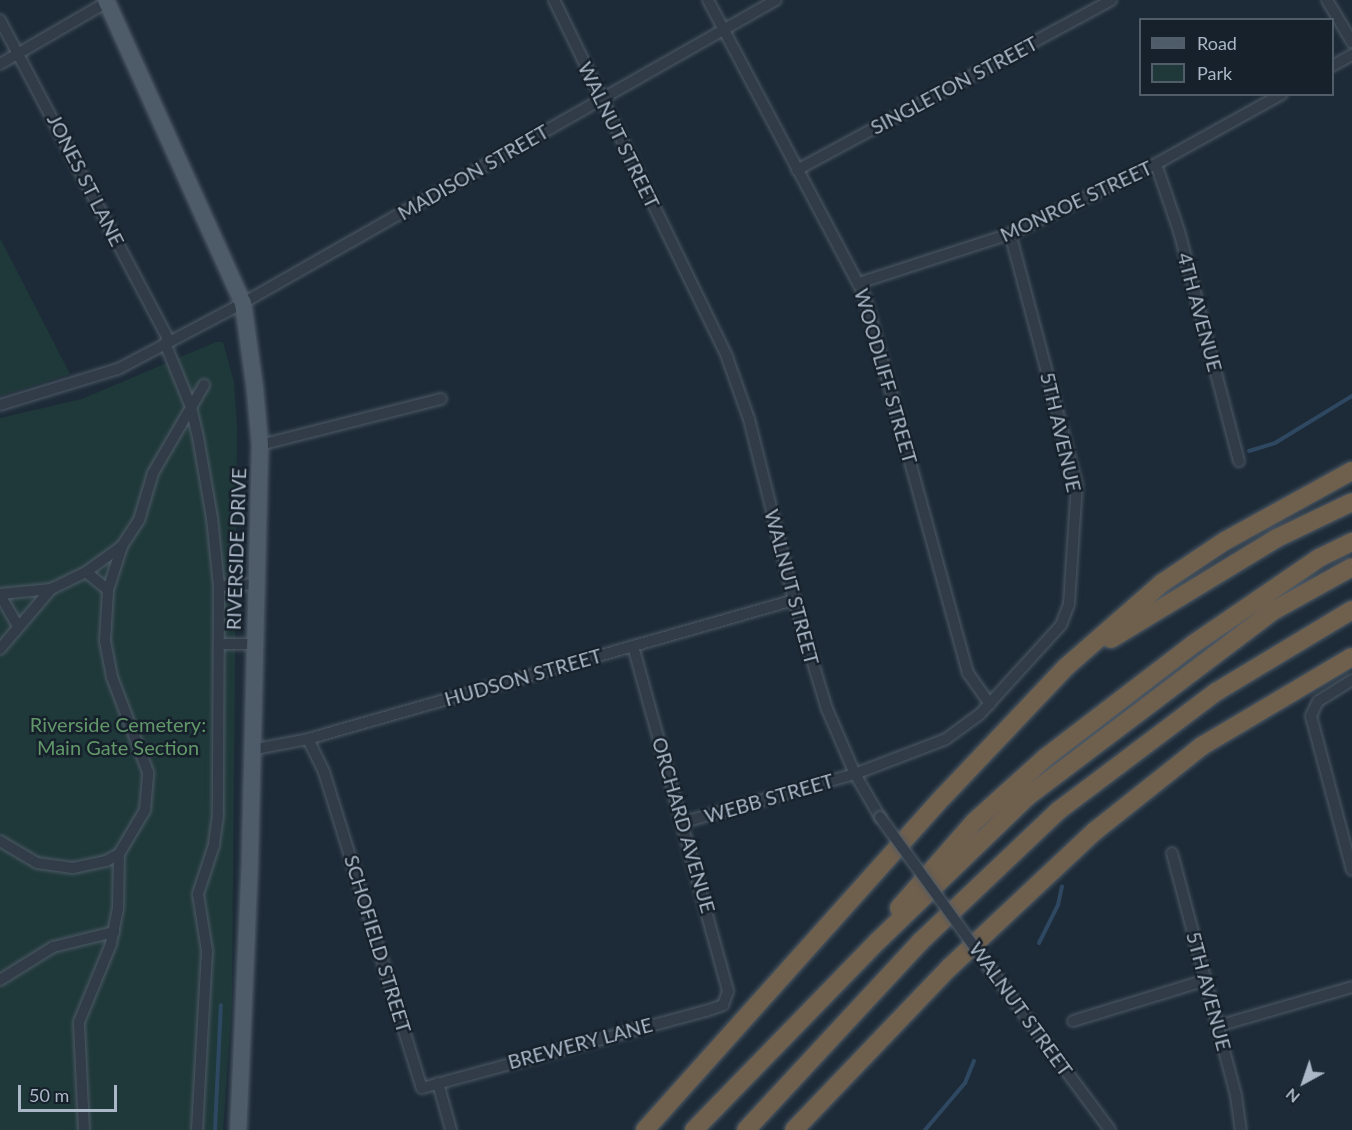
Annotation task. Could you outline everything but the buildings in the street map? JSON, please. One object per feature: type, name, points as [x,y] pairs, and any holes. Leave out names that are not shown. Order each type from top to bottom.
[{"type":"highway","points":[[645,1130],[943,797],[1066,667],[1162,583],[1225,541],[1352,471]]},
{"type":"highway","points":[[1066,667],[1277,538],[1352,502]]},
{"type":"highway","points":[[879,940],[906,896],[1010,787],[1192,645],[1318,558],[1352,542]]},
{"type":"highway","points":[[694,1130],[879,940],[1027,797],[1273,611],[1352,567]]},
{"type":"highway","points":[[746,1130],[920,942],[1058,811],[1216,692],[1352,610]]},
{"type":"highway","points":[[794,1130],[950,967],[1095,831],[1202,746],[1352,657]]},
{"type":"main road","name":"RIVERSIDE DRIVE","points":[[106,1],[243,303],[260,445],[238,1130]]},
{"type":"street","name":"WALNUT STREET","points":[[554,0],[727,357],[748,419],[794,600],[827,709],[855,774],[880,817],[1110,1130]]},
{"type":"street","name":"WOODLIFF STREET","points":[[708,0],[859,283],[871,313],[968,673],[990,704]]},
{"type":"street","name":"MADISON STREET","points":[[0,405],[118,369],[243,303],[776,0]]},
{"type":"street","name":"SINGLETON STREET","points":[[797,170],[1111,0]]},
{"type":"street","points":[[1327,0],[1352,42]]},
{"type":"street","points":[[0,64],[106,1]]},
{"type":"street","name":"JONES ST LANE","points":[[0,20],[19,52],[167,342],[191,407],[207,479],[219,586],[217,831],[198,894],[207,951],[196,1130]]},
{"type":"street","points":[[1334,65],[1352,55]]},
{"type":"street","name":"MONROE STREET","points":[[859,283],[1010,234],[1156,164],[1278,96]]},
{"type":"street","name":"4TH AVENUE","points":[[1156,164],[1179,231],[1239,460]]},
{"type":"street","name":"5TH AVENUE","points":[[855,774],[946,739],[990,704],[1047,645],[1066,615],[1077,495],[1010,234]]},
{"type":"street","points":[[84,1130],[79,1022],[102,970],[114,932],[119,854],[145,810],[148,772],[112,677],[105,641],[108,590],[122,546],[138,520],[153,473],[204,386]]},
{"type":"street","points":[[260,445],[441,399]]},
{"type":"street","points":[[0,649],[17,624],[51,589],[86,572],[122,546]]},
{"type":"street","points":[[86,572],[108,590]]},
{"type":"street","points":[[219,586],[256,584]]},
{"type":"street","points":[[17,624],[0,594],[51,589]]},
{"type":"street","name":"HUDSON STREET","points":[[251,750],[308,739],[794,600]]},
{"type":"street","points":[[220,644],[254,644]]},
{"type":"street","name":"ORCHARD AVENUE","points":[[633,646],[684,822],[728,991],[723,1005]]},
{"type":"street","points":[[1352,680],[1318,701],[1311,716],[1352,870]]},
{"type":"street","name":"SCHOFIELD STREET","points":[[308,739],[330,793],[422,1088],[438,1083]]},
{"type":"street","name":"WEBB STREET","points":[[684,822],[855,774]]},
{"type":"street","points":[[0,841],[37,863],[53,866],[73,868],[106,861],[119,854]]},
{"type":"street","name":"5TH AVENUE","points":[[1172,853],[1218,1026],[1241,1130]]},
{"type":"street","points":[[0,980],[53,947],[114,932]]},
{"type":"street","points":[[1072,1021],[1206,980]]},
{"type":"street","points":[[1218,1026],[1352,987]]},
{"type":"street","name":"BREWERY LANE","points":[[438,1083],[723,1005]]},
{"type":"street","points":[[438,1083],[451,1130]]},
{"type":"green space","points":[[0,238],[70,374],[0,396]]},
{"type":"green space","name":"Riverside Cemetery: Main Gate Section","points":[[216,342],[223,342],[234,382],[237,426],[232,1002],[223,1130],[0,1130],[0,418],[82,399]]},
{"type":"waterway","points":[[1249,451],[1275,443],[1352,396]]},
{"type":"waterway","points":[[1039,943],[1058,905],[1062,886]]},
{"type":"waterway","points":[[215,1130],[221,1005]]},
{"type":"waterway","points":[[925,1130],[965,1083],[974,1061]]}]
